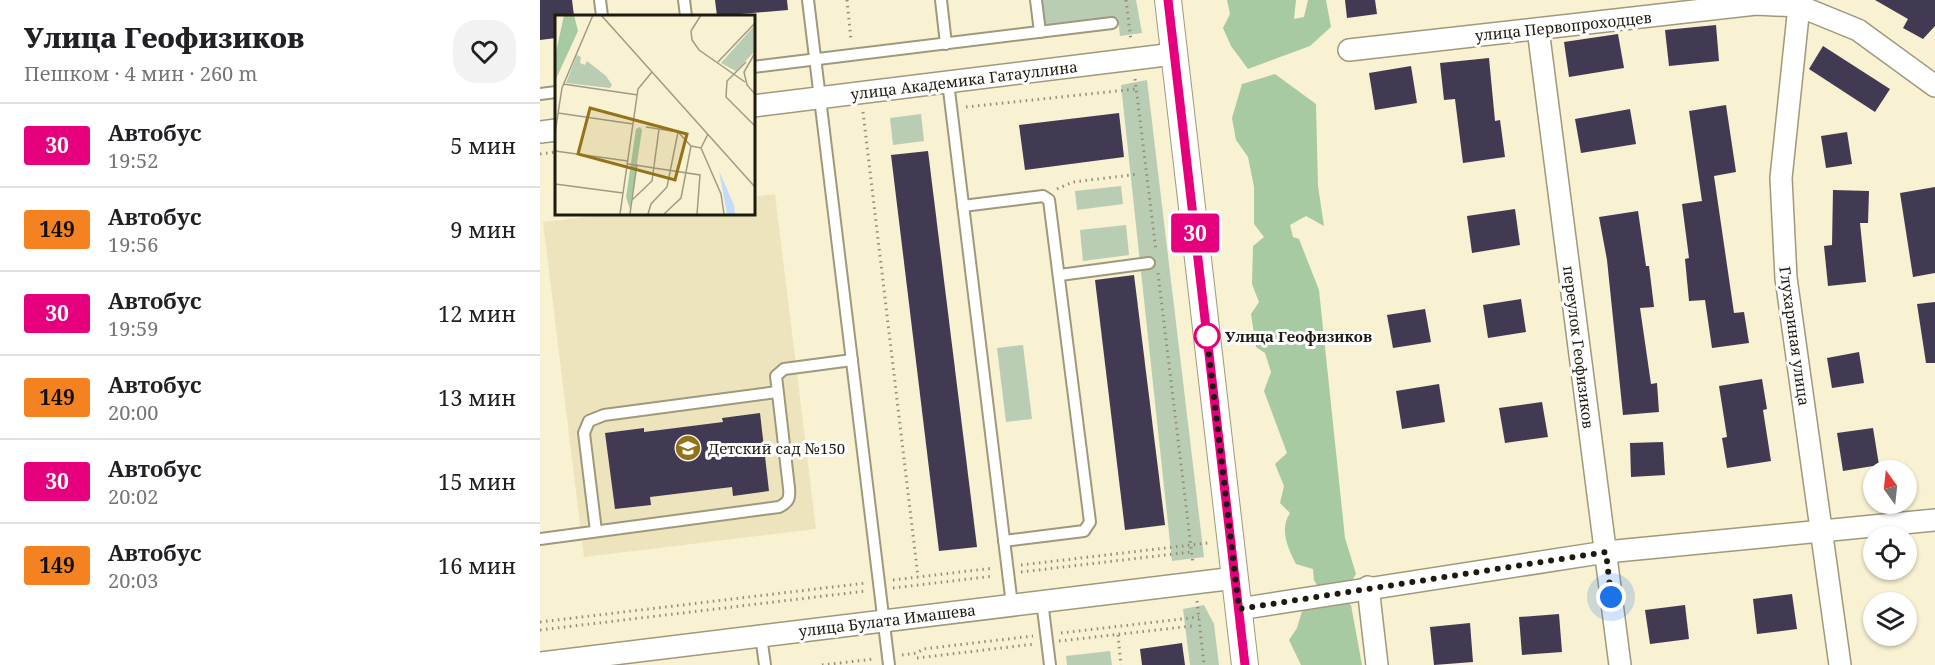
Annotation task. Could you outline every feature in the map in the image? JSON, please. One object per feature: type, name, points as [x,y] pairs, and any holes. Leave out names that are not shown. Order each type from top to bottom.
[{"type":"street","points":[[1168,0],[1245,665]]},
{"type":"street","name":"улица Первопроходцев","points":[[1349,50],[1756,4],[1799,6],[1858,30],[1935,86]]},
{"type":"street","name":"Глухариная улица","points":[[1799,6],[1781,178],[1782,227],[1786,278],[1840,665]]},
{"type":"street","name":"переулок Геофизиков","points":[[1538,29],[1620,665]]},
{"type":"street","name":"улица Академика Гатауллина","points":[[754,106],[1174,54]]},
{"type":"street","points":[[540,132],[555,130]]},
{"type":"street","points":[[1239,609],[1368,587],[1606,552],[1935,520]]},
{"type":"street","name":"улица Булата Имашева","points":[[540,663],[1235,578]]},
{"type":"street","points":[[1368,587],[1377,665]]},
{"type":"lane","points":[[600,0],[602,15]]},
{"type":"lane","points":[[684,0],[686,15]]},
{"type":"lane","points":[[808,0],[888,661]]},
{"type":"lane","points":[[941,0],[946,44]]},
{"type":"lane","points":[[1036,0],[1040,32]]},
{"type":"lane","points":[[754,67],[1112,23]]},
{"type":"lane","points":[[948,82],[1012,605]]},
{"type":"lane","points":[[540,94],[555,92]]},
{"type":"lane","points":[[963,206],[1046,197],[1051,205],[1060,275],[1090,525],[1084,531],[1004,541]]},
{"type":"lane","points":[[1060,275],[1153,264]]},
{"type":"lane","points":[[540,539],[779,507],[786,504],[790,498],[776,376],[780,370],[852,360]]},
{"type":"lane","points":[[596,531],[584,433],[589,421],[604,416],[777,392]]},
{"type":"lane","points":[[1042,601],[1050,665]]},
{"type":"lane","points":[[761,636],[765,665]]},
{"type":"path","points":[[847,0],[853,55]]},
{"type":"path","points":[[1126,0],[1156,252]]},
{"type":"path","points":[[864,112],[918,577]]},
{"type":"path","points":[[540,154],[555,152]]},
{"type":"path","points":[[1046,197],[1065,184],[1138,174]]},
{"type":"path","points":[[1153,264],[1204,665]]},
{"type":"path","points":[[1118,635],[1121,665]]},
{"type":"path","points":[[822,665],[888,661],[917,653],[918,665]]},
{"type":"shaded area","name":"Детский сад №150","points":[[775,194],[816,529],[584,557],[543,222],[611,214],[754,214],[754,197]]},
{"type":"green space","points":[[1040,0],[1136,0],[1142,33],[1120,36],[1118,18],[1044,27]]},
{"type":"green space","points":[[1227,0],[1296,0],[1294,19],[1304,17],[1308,0],[1326,0],[1331,27],[1310,46],[1248,69],[1231,46],[1223,28],[1230,14]]},
{"type":"green space","points":[[1275,74],[1316,104],[1318,186],[1324,226],[1306,216],[1290,225],[1293,237],[1299,239],[1319,290],[1345,538],[1356,574],[1351,582],[1319,589],[1314,580],[1313,569],[1296,564],[1286,539],[1285,526],[1290,513],[1280,503],[1284,486],[1275,464],[1287,453],[1264,391],[1271,372],[1265,353],[1256,347],[1251,314],[1259,302],[1252,284],[1253,246],[1264,237],[1254,224],[1254,187],[1248,157],[1236,140],[1232,118],[1242,84]]},
{"type":"green space","points":[[1147,80],[1204,557],[1172,561],[1121,85]]},
{"type":"green space","points":[[921,114],[924,141],[893,145],[890,118]]},
{"type":"green space","points":[[1121,186],[1123,204],[1077,210],[1075,191]]},
{"type":"green space","points":[[1126,225],[1129,255],[1083,261],[1080,230]]},
{"type":"green space","points":[[1023,345],[1032,419],[1006,422],[997,348]]},
{"type":"green space","points":[[1338,594],[1351,605],[1362,665],[1301,665],[1289,640],[1297,628],[1305,601]]},
{"type":"green space","points":[[1204,605],[1214,624],[1219,665],[1190,665],[1183,609]]},
{"type":"green space","points":[[1110,651],[1112,665],[1067,665],[1066,656]]},
{"type":"building","points":[[540,0],[572,0],[574,15],[555,15],[555,38],[540,40]]},
{"type":"building","points":[[715,0],[787,0],[788,10],[717,15]]},
{"type":"building","points":[[1345,0],[1375,0],[1377,14],[1347,18]]},
{"type":"building","points":[[1875,0],[1935,0],[1935,26],[1923,39],[1903,28],[1908,19]]},
{"type":"building","points":[[1716,25],[1719,61],[1669,66],[1665,30]]},
{"type":"building","points":[[1618,34],[1624,68],[1569,77],[1564,42]]},
{"type":"building","points":[[1823,46],[1890,89],[1875,112],[1809,69]]},
{"type":"building","points":[[1489,58],[1495,121],[1500,120],[1505,157],[1463,163],[1455,99],[1444,100],[1440,63]]},
{"type":"building","points":[[1411,66],[1417,103],[1375,110],[1369,73]]},
{"type":"building","points":[[1726,105],[1736,172],[1714,176],[1734,313],[1744,312],[1749,343],[1712,348],[1705,300],[1689,301],[1685,259],[1689,258],[1682,204],[1702,201],[1689,111]]},
{"type":"building","points":[[1630,109],[1636,144],[1581,153],[1575,119]]},
{"type":"building","points":[[1119,113],[1124,157],[1025,170],[1019,125]]},
{"type":"building","points":[[1847,132],[1852,164],[1826,168],[1821,136]]},
{"type":"building","points":[[928,151],[977,547],[939,551],[891,155]]},
{"type":"building","points":[[1935,187],[1935,273],[1913,277],[1900,193]]},
{"type":"building","points":[[1833,190],[1869,191],[1868,223],[1860,223],[1866,282],[1828,286],[1824,246],[1832,245]]},
{"type":"building","points":[[1515,209],[1520,245],[1472,253],[1467,216]]},
{"type":"building","points":[[1638,211],[1646,266],[1649,266],[1654,307],[1640,308],[1651,384],[1657,383],[1659,412],[1623,415],[1607,260],[1599,217]]},
{"type":"building","points":[[1134,275],[1165,525],[1125,530],[1095,280]]},
{"type":"building","points":[[1521,299],[1526,332],[1488,338],[1483,305]]},
{"type":"building","points":[[1935,302],[1935,363],[1926,363],[1917,304]]},
{"type":"building","points":[[1425,309],[1431,342],[1393,348],[1387,315]]},
{"type":"building","points":[[1859,352],[1864,383],[1832,388],[1827,358]]},
{"type":"building","points":[[1762,379],[1767,409],[1763,410],[1771,461],[1727,468],[1722,438],[1727,437],[1719,386]]},
{"type":"building","points":[[1439,384],[1445,422],[1402,429],[1396,391]]},
{"type":"building","points":[[1542,402],[1548,437],[1505,443],[1499,408]]},
{"type":"building","points":[[760,413],[769,491],[733,496],[732,487],[650,497],[651,505],[615,509],[605,433],[644,428],[644,432],[723,422],[722,418]]},
{"type":"building","points":[[1873,428],[1878,460],[1863,460],[1863,468],[1843,471],[1837,433]]},
{"type":"building","points":[[1663,442],[1665,475],[1631,477],[1630,443]]},
{"type":"building","points":[[1792,594],[1797,629],[1757,634],[1753,599]]},
{"type":"building","points":[[1685,605],[1689,639],[1650,644],[1645,610]]},
{"type":"building","points":[[1559,614],[1562,652],[1522,655],[1519,617]]},
{"type":"building","points":[[1470,623],[1473,662],[1434,665],[1430,627]]},
{"type":"building","points":[[1182,643],[1185,665],[1142,665],[1140,649]]},
{"type":"bus line","name":"30","points":[[1168,0],[1245,665]]},
{"type":"place","name":"Улица Геофизиков","points":[[1207,336]]},
{"type":"place","name":"Детский сад №150","points":[[688,448]]},
{"type":"route","points":[[1207,336],[1206,329],[1239,609],[1368,587],[1606,552],[1611,597]]}]
